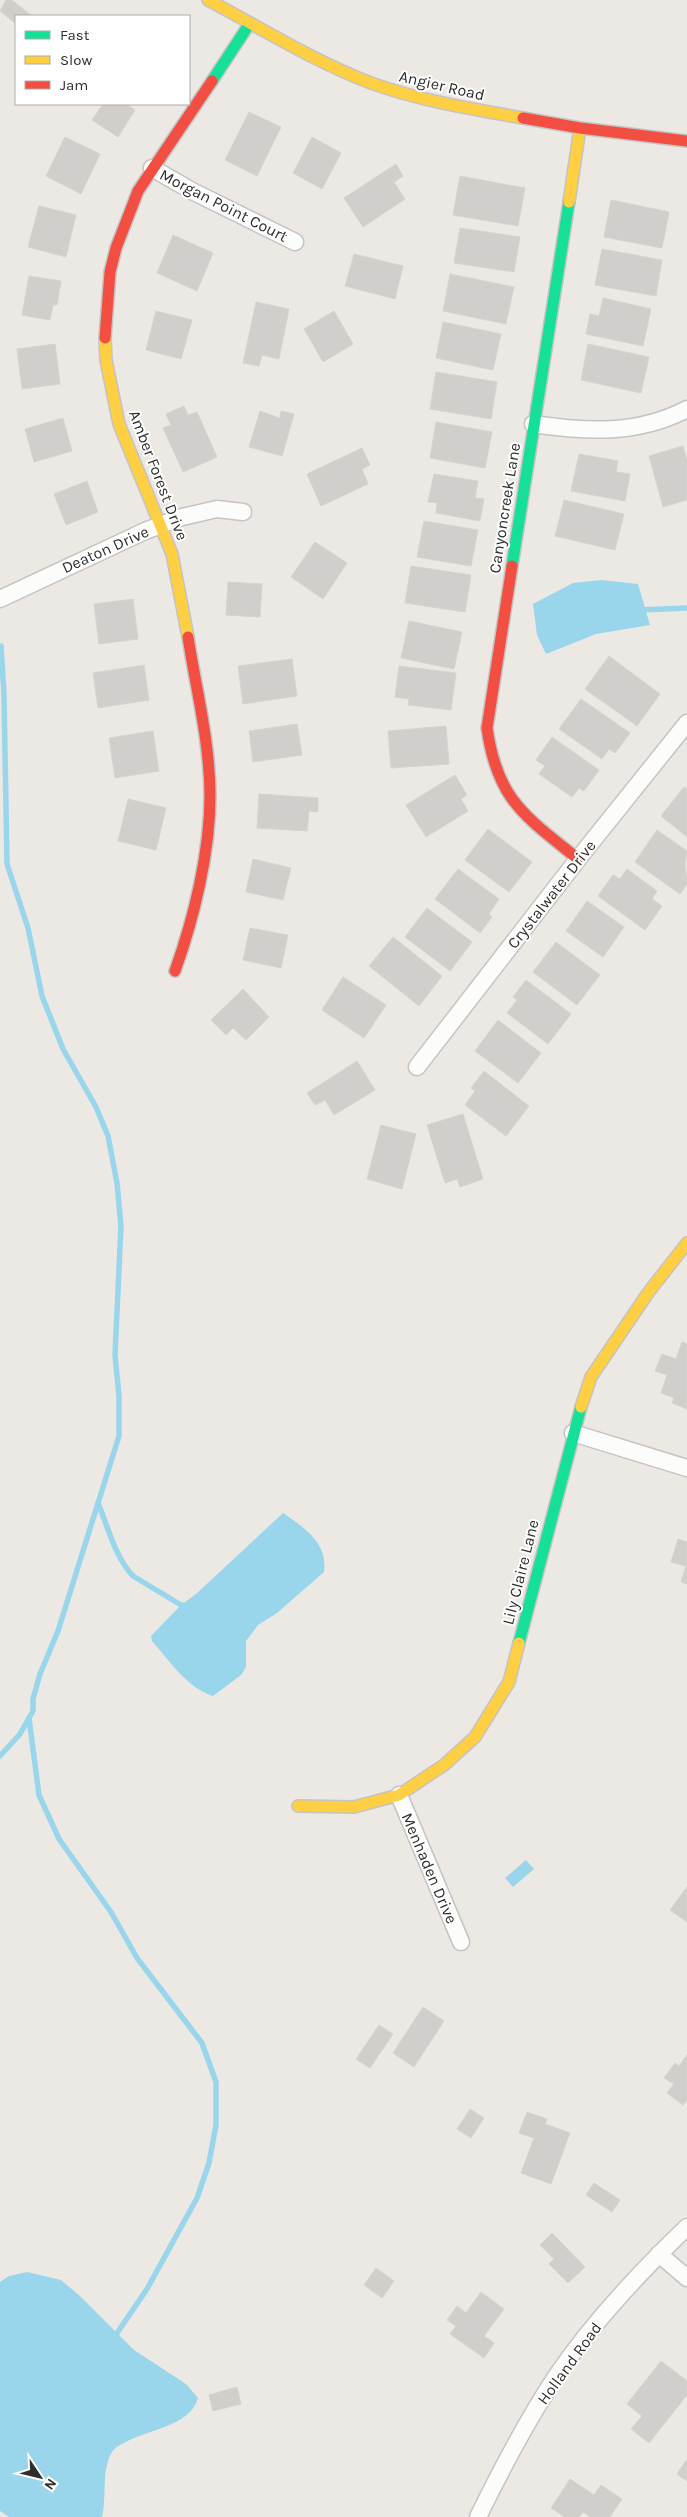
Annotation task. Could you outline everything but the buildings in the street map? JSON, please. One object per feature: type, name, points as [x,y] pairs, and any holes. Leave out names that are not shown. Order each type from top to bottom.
[{"type":"street","name":"Angier Road","points":[[208,0],[362,79],[401,93],[440,103],[580,128],[687,141]]},
{"type":"street","name":"Amber Forest Drive","points":[[175,971],[192,923],[207,835],[210,795],[205,747],[180,587],[172,554],[119,424],[106,360],[105,320],[110,272],[116,248],[138,191],[250,23]]},
{"type":"street","name":"Canyoncreek Lane","points":[[578,859],[516,808],[503,789],[488,752],[488,710],[580,128]]},
{"type":"street","name":"Morgan Point Court","points":[[152,168],[192,191],[295,242]]},
{"type":"street","points":[[533,424],[585,431],[622,430],[661,421],[687,409]]},
{"type":"street","name":"Deaton Drive","points":[[0,599],[160,525],[217,508],[243,512]]},
{"type":"street","name":"Crystalwater Drive","points":[[417,1067],[578,859],[687,723]]},
{"type":"street","name":"Lily Claire Lane","points":[[298,1806],[354,1807],[399,1795],[444,1765],[475,1737],[509,1682],[572,1433],[591,1377],[648,1293],[687,1243]]},
{"type":"street","points":[[572,1433],[687,1468]]},
{"type":"street","name":"Menhaden Drive","points":[[399,1795],[461,1942]]},
{"type":"street","name":"Holland Road","points":[[478,2517],[505,2461],[557,2375],[612,2305],[687,2227]]},
{"type":"street","points":[[660,2254],[687,2278]]},
{"type":"water","points":[[601,580],[638,584],[650,625],[596,634],[546,654],[537,635],[533,604],[573,583]]},
{"type":"water","points":[[283,1513],[307,1531],[319,1545],[324,1562],[324,1572],[277,1613],[258,1625],[246,1641],[246,1667],[241,1675],[213,1696],[195,1687],[187,1680],[152,1641],[151,1636],[181,1605],[196,1594]]},
{"type":"water","points":[[526,1860],[534,1869],[513,1887],[505,1878]]},
{"type":"water","points":[[27,2272],[61,2280],[80,2296],[134,2350],[186,2384],[198,2398],[193,2408],[177,2421],[133,2438],[113,2451],[106,2467],[102,2517],[9,2517],[0,2511],[0,2282],[9,2276]]},
{"type":"waterway","points":[[639,610],[687,608]]},
{"type":"waterway","points":[[0,1756],[20,1734],[33,1711],[33,1699],[40,1674],[58,1631],[119,1436],[119,1396],[115,1355],[121,1226],[117,1183],[108,1136],[96,1107],[63,1049],[42,996],[28,928],[7,864],[4,695],[1,646]]},
{"type":"waterway","points":[[98,1503],[121,1560],[133,1576],[181,1605],[187,1605]]},
{"type":"waterway","points":[[29,1718],[39,1795],[59,1839],[111,1912],[137,1958],[202,2043],[216,2082],[216,2125],[209,2163],[197,2198],[147,2289],[113,2339]]},
{"type":"traffic: fast","points":[[212,81],[250,23]]},
{"type":"traffic: fast","points":[[512,566],[569,202]]},
{"type":"traffic: fast","points":[[519,1643],[581,1407]]},
{"type":"traffic: slow","points":[[208,0],[309,55],[371,83],[428,100],[523,118]]},
{"type":"traffic: slow","points":[[569,202],[580,128]]},
{"type":"traffic: slow","points":[[105,338],[106,360],[119,424],[172,554],[188,637]]},
{"type":"traffic: slow","points":[[581,1407],[591,1377],[648,1293],[687,1243]]},
{"type":"traffic: slow","points":[[298,1806],[354,1807],[399,1795],[444,1765],[475,1737],[509,1682],[519,1643]]},
{"type":"traffic: jam","points":[[105,338],[110,272],[116,248],[138,191],[212,81]]},
{"type":"traffic: jam","points":[[523,118],[580,128],[687,141]]},
{"type":"traffic: jam","points":[[512,566],[487,728],[492,753],[498,773],[506,790],[516,804],[543,831],[578,859]]},
{"type":"traffic: jam","points":[[175,971],[200,885],[207,840],[210,796],[208,756],[188,637]]}]
